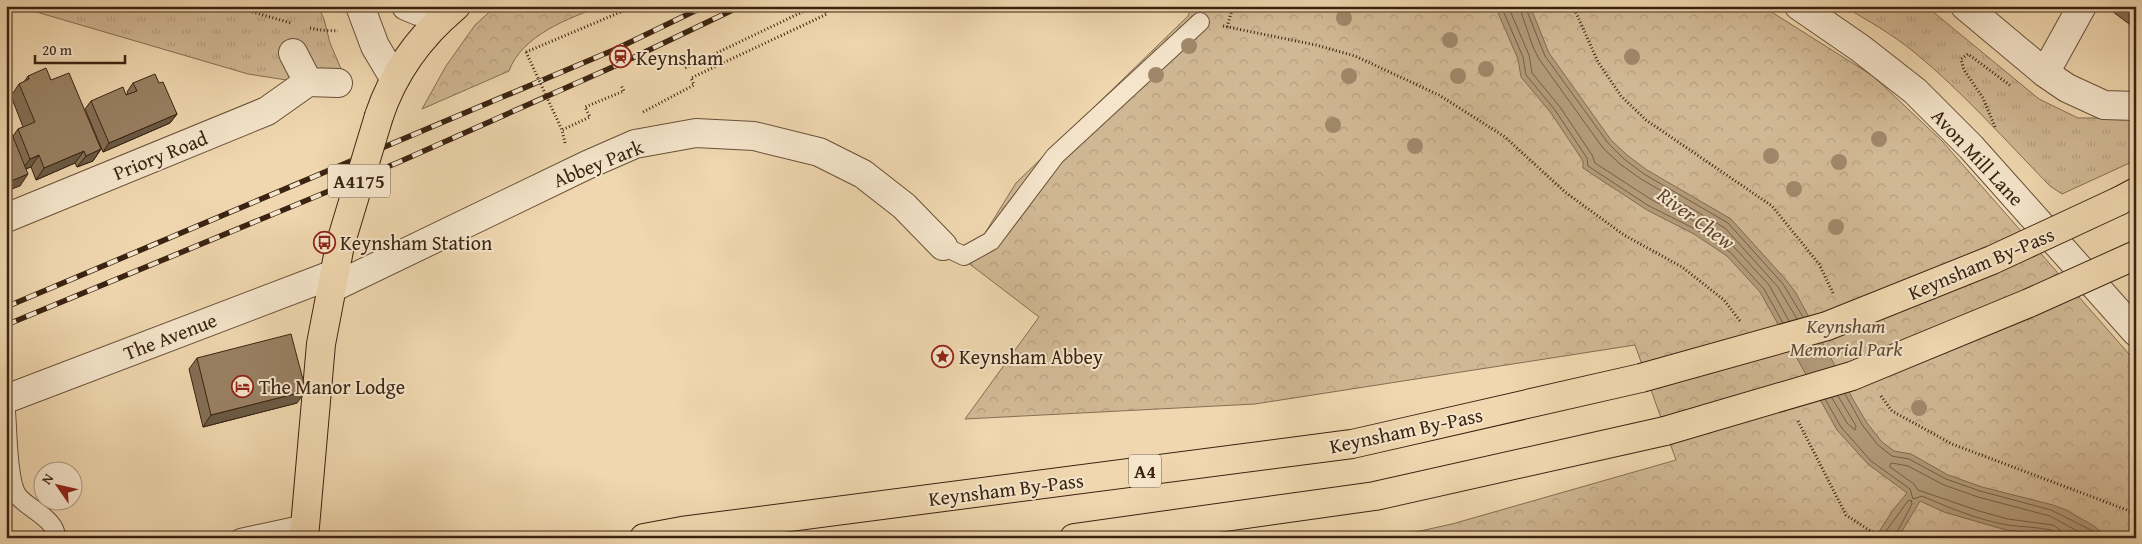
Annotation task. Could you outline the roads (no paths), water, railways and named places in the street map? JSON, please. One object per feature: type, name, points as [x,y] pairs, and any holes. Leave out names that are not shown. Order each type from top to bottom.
[{"type":"main road","name":"A4175","points":[[304,531],[321,344],[340,246],[378,116],[394,78],[415,47],[451,11]]},
{"type":"main road","name":"Keynsham By-Pass","points":[[644,538],[682,531],[1352,444],[1641,378],[1827,326],[1992,260],[2127,197]]},
{"type":"main road","points":[[1074,538],[1375,496],[1665,431],[1852,376],[2029,303],[2136,255]]},
{"type":"street","points":[[406,6],[418,11],[451,11]]},
{"type":"street","name":"Avon Mill Lane","points":[[1799,6],[1860,48],[1915,90],[1971,147],[2136,332]]},
{"type":"street","points":[[1965,6],[2038,67],[2067,88],[2104,104],[2136,106]]},
{"type":"street","points":[[2038,67],[2082,6]]},
{"type":"street","points":[[361,9],[375,46],[394,78]]},
{"type":"street","points":[[293,53],[308,82],[338,83]]},
{"type":"street","name":"Priory Road","points":[[6,218],[267,111],[308,82]]},
{"type":"street","name":"Abbey Park","points":[[333,281],[635,144],[696,133],[754,136],[819,152],[863,174],[904,206],[944,246]]},
{"type":"street","name":"The Avenue","points":[[6,399],[333,281]]},
{"type":"lane","points":[[944,246],[964,256],[991,241],[1055,156],[1200,22]]},
{"type":"lane","points":[[6,412],[12,486],[18,497],[49,522],[56,532],[56,538]]},
{"type":"lane","points":[[240,538],[304,531]]},
{"type":"water","name":"River Chew","points":[[1495,6],[1530,6],[1549,53],[1611,140],[1647,170],[1731,219],[1787,281],[1796,293],[1855,403],[1867,423],[1882,442],[1894,451],[1911,454],[1948,475],[1982,487],[2066,510],[2094,526],[2108,538],[2059,538],[2044,534],[2006,530],[1944,512],[1920,501],[1898,538],[1875,538],[1893,510],[1907,493],[1868,464],[1837,430],[1760,292],[1727,256],[1694,234],[1647,210],[1583,168],[1583,161],[1551,113],[1521,77],[1518,59]]},
{"type":"railway","points":[[6,307],[616,49],[705,6]]},
{"type":"railway","points":[[6,325],[399,162],[624,62],[741,6]]},
{"type":"place","name":"Keynsham","points":[[620,57]]},
{"type":"place","name":"Keynsham Station","points":[[324,242]]},
{"type":"place","name":"Keynsham Abbey","points":[[943,356]]},
{"type":"place","name":"The Manor Lodge","points":[[243,386]]},
{"type":"park label","name":"Keynsham Memorial Park","points":[[1846,336]]}]
